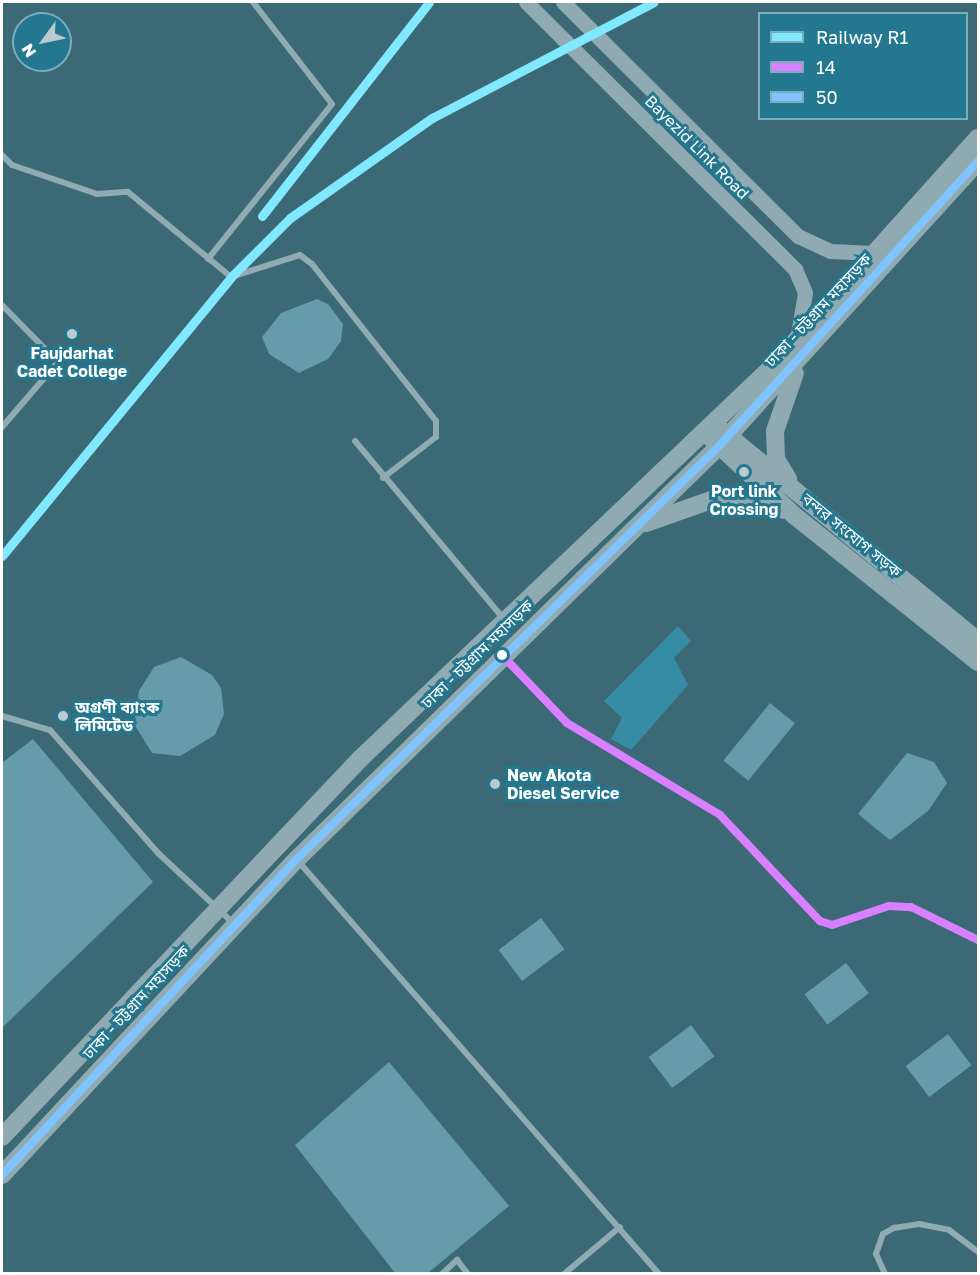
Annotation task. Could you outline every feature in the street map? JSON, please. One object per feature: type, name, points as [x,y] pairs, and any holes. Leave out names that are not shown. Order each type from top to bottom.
[{"type":"highway","name":"ঢাকা - চট্টগ্রাম মহাসড়ক","points":[[2,1175],[297,859],[624,534],[717,434],[798,334],[875,253],[978,138]]},
{"type":"highway","name":"ঢাকা - চট্টগ্রাম মহাসড়ক","points":[[2,1137],[360,759],[803,355],[978,161]]},
{"type":"highway","points":[[800,508],[776,459],[782,399],[803,355]]},
{"type":"highway","name":"বন্দর সংযোগ সড়ক","points":[[717,434],[978,662]]},
{"type":"highway","points":[[624,534],[661,514],[720,497],[761,500],[800,508]]},
{"type":"highway","name":"বন্দর সংযোগ সড়ক","points":[[800,508],[978,641]]},
{"type":"main road","name":"Bayezid Link Road","points":[[526,2],[801,280],[805,293],[798,334]]},
{"type":"main road","name":"Bayezid Link Road","points":[[563,2],[751,195],[798,236],[830,251],[875,253]]},
{"type":"street","points":[[208,259],[333,104],[253,2]]},
{"type":"street","points":[[2,155],[12,165],[97,194],[128,192],[231,277],[300,255],[312,264],[436,421],[436,437],[383,478]]},
{"type":"street","points":[[2,305],[58,362],[2,427]]},
{"type":"street","points":[[355,441],[383,478],[508,623]]},
{"type":"street","points":[[502,655],[567,723],[720,815],[820,921],[832,925],[889,906],[911,907],[978,940]]},
{"type":"street","points":[[2,716],[50,730],[158,853],[216,910],[236,926]]},
{"type":"street","points":[[297,859],[659,1274]]},
{"type":"street","points":[[885,1274],[876,1254],[884,1234],[894,1228],[919,1224],[949,1230],[978,1252]]},
{"type":"street","points":[[564,1274],[620,1227]]},
{"type":"street","points":[[441,1274],[457,1260],[468,1274]]},
{"type":"shaded area","points":[[317,299],[328,304],[343,324],[341,341],[328,359],[299,373],[269,354],[262,337],[281,313]]},
{"type":"shaded area","points":[[678,626],[691,641],[674,658],[688,685],[631,750],[611,739],[622,718],[604,701]]},
{"type":"shaded area","points":[[181,657],[212,675],[221,688],[224,714],[215,735],[180,756],[152,753],[134,724],[139,691],[154,667]]},
{"type":"shaded area","points":[[770,703],[795,723],[748,781],[723,761]]},
{"type":"shaded area","points":[[33,739],[153,882],[2,1028],[2,763]]},
{"type":"shaded area","points":[[907,753],[934,762],[947,783],[928,811],[890,840],[858,814]]},
{"type":"shaded area","points":[[541,918],[564,949],[522,981],[499,950]]},
{"type":"shaded area","points":[[846,963],[869,993],[827,1025],[804,994]]},
{"type":"shaded area","points":[[691,1025],[714,1056],[672,1088],[649,1057]]},
{"type":"shaded area","points":[[948,1034],[971,1065],[929,1097],[906,1066]]},
{"type":"shaded area","points":[[389,1062],[509,1206],[428,1273],[395,1273],[295,1145]]},
{"type":"rail line","name":"R1","points":[[262,216],[429,2]]},
{"type":"rail line","name":"R1","points":[[2,556],[231,277],[290,218],[432,118],[654,2]]},
{"type":"transit line","name":"50","points":[[2,1175],[297,859],[719,446],[978,161]]},
{"type":"transit line","name":"14","points":[[502,655],[567,723],[720,815],[820,921],[832,925],[889,906],[911,907],[978,940]]},
{"type":"place","name":"Faujdarhat Cadet College","points":[[72,334]]},
{"type":"place","name":"Port link Crossing","points":[[744,472]]},
{"type":"place","name":"অগ্রণী ব্যাংক লিমিটেড","points":[[63,716]]},
{"type":"place","name":"New Akota Diesel Service","points":[[495,784]]}]
